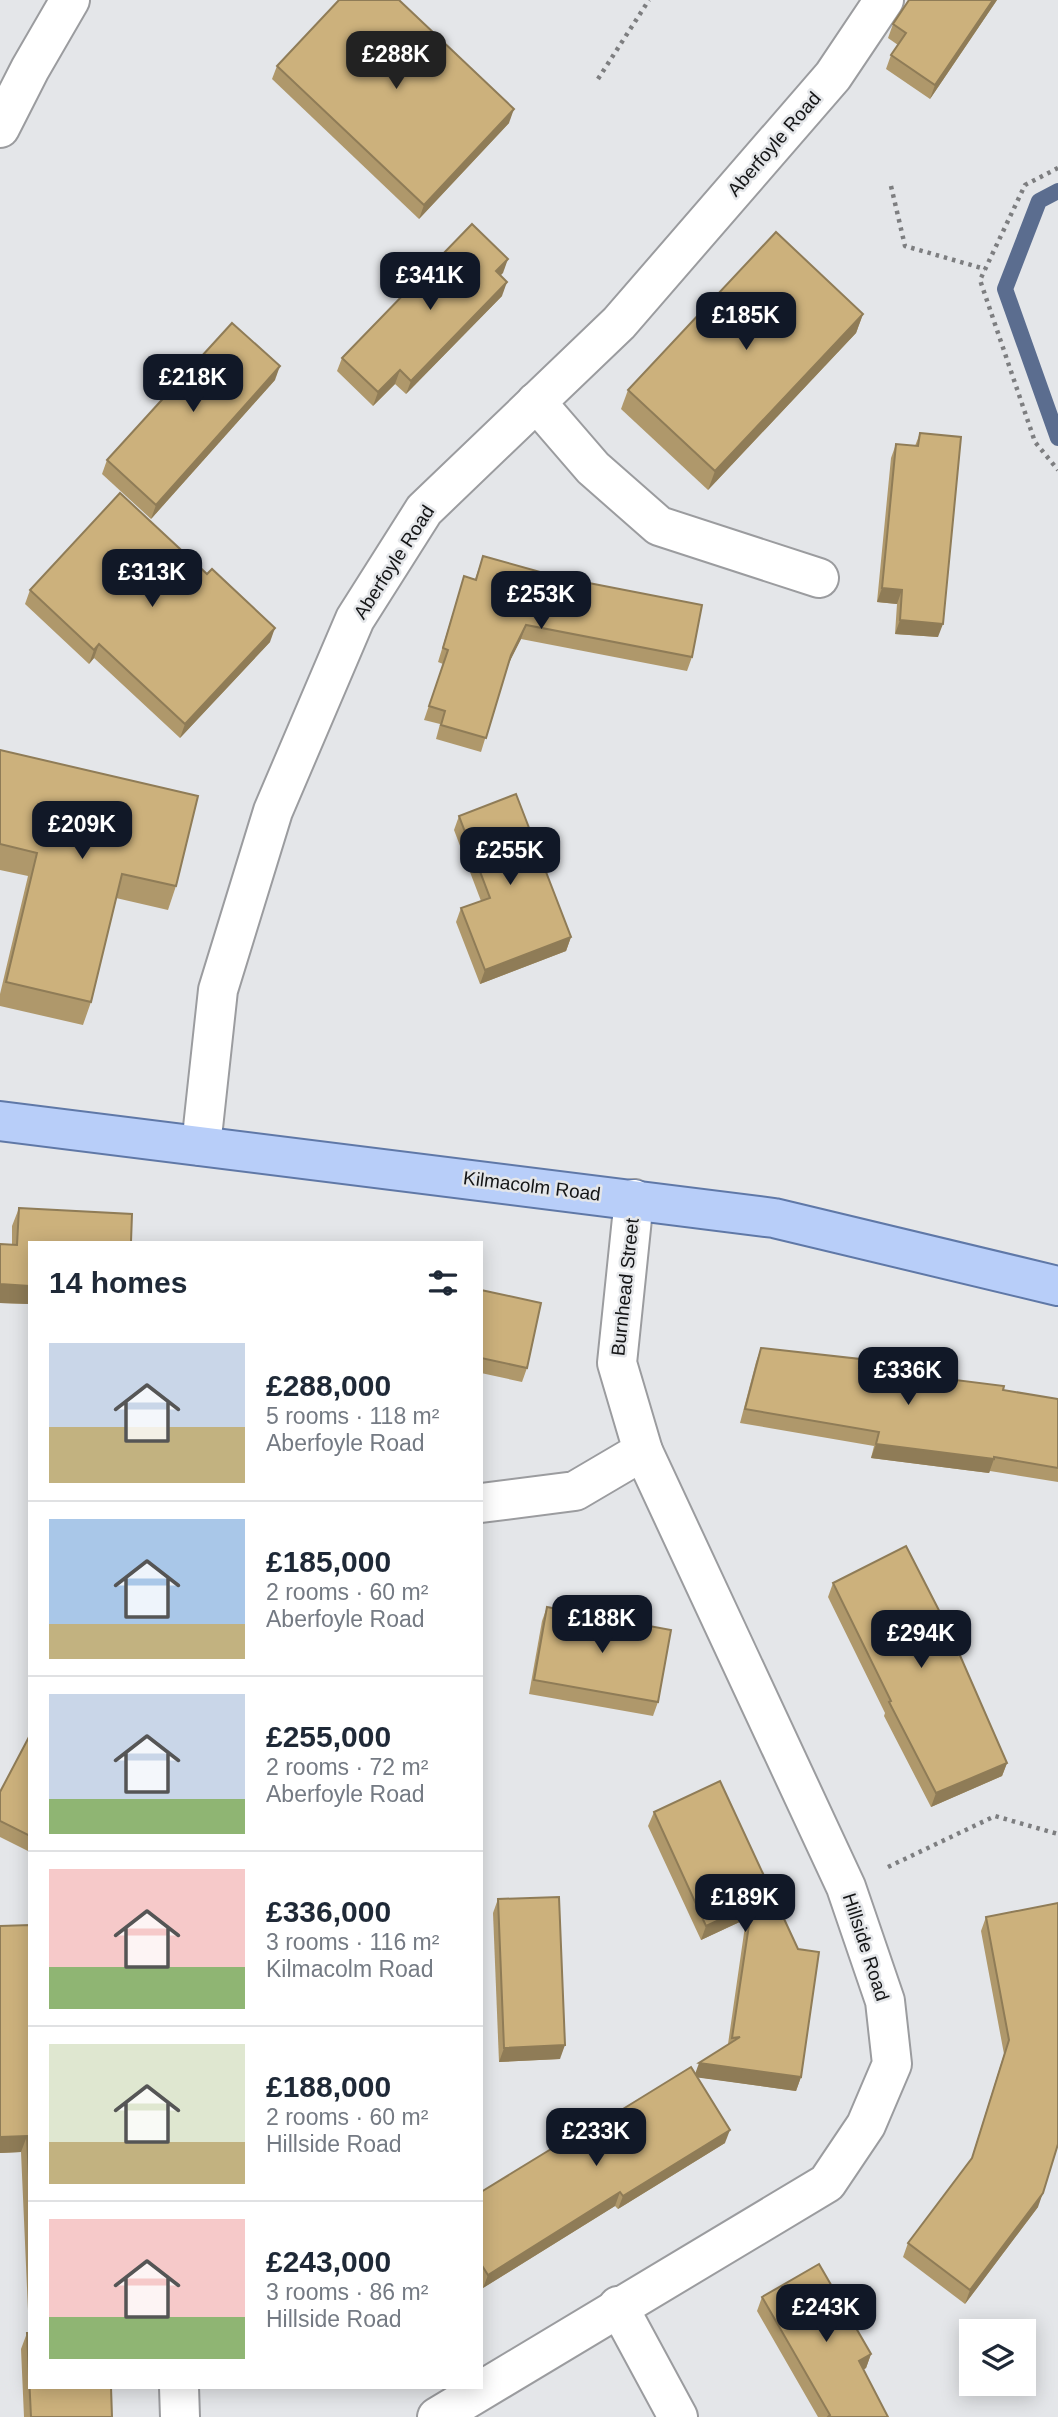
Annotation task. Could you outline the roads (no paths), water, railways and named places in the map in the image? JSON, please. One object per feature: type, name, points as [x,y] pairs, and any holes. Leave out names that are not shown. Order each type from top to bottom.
[{"type":"main road","name":"Kilmacolm Road","points":[[0,1121],[774,1218],[1058,1286]]},
{"type":"street","points":[[0,128],[70,0]]},
{"type":"street","name":"Aberfoyle Road","points":[[201,1146],[219,990],[273,811],[355,619],[424,510],[619,323],[833,76],[884,0]]},
{"type":"street","points":[[536,402],[593,468],[659,526],[820,578]]},
{"type":"street","name":"Burnhead Street","points":[[634,1199],[617,1363],[643,1451]]},
{"type":"street","points":[[483,1503],[575,1491],[643,1451]]},
{"type":"street","name":"Hillside Road","points":[[483,2388],[827,2183],[866,2125],[892,2064],[885,2001],[846,1887],[643,1451]]},
{"type":"street","points":[[618,2306],[678,2417]]},
{"type":"street","points":[[179,2389],[180,2417]]},
{"type":"street","name":"Hillside Road","points":[[436,2417],[482,2389]]},
{"type":"waterway","points":[[1058,191],[1039,201],[1005,289],[1058,438]]}]
